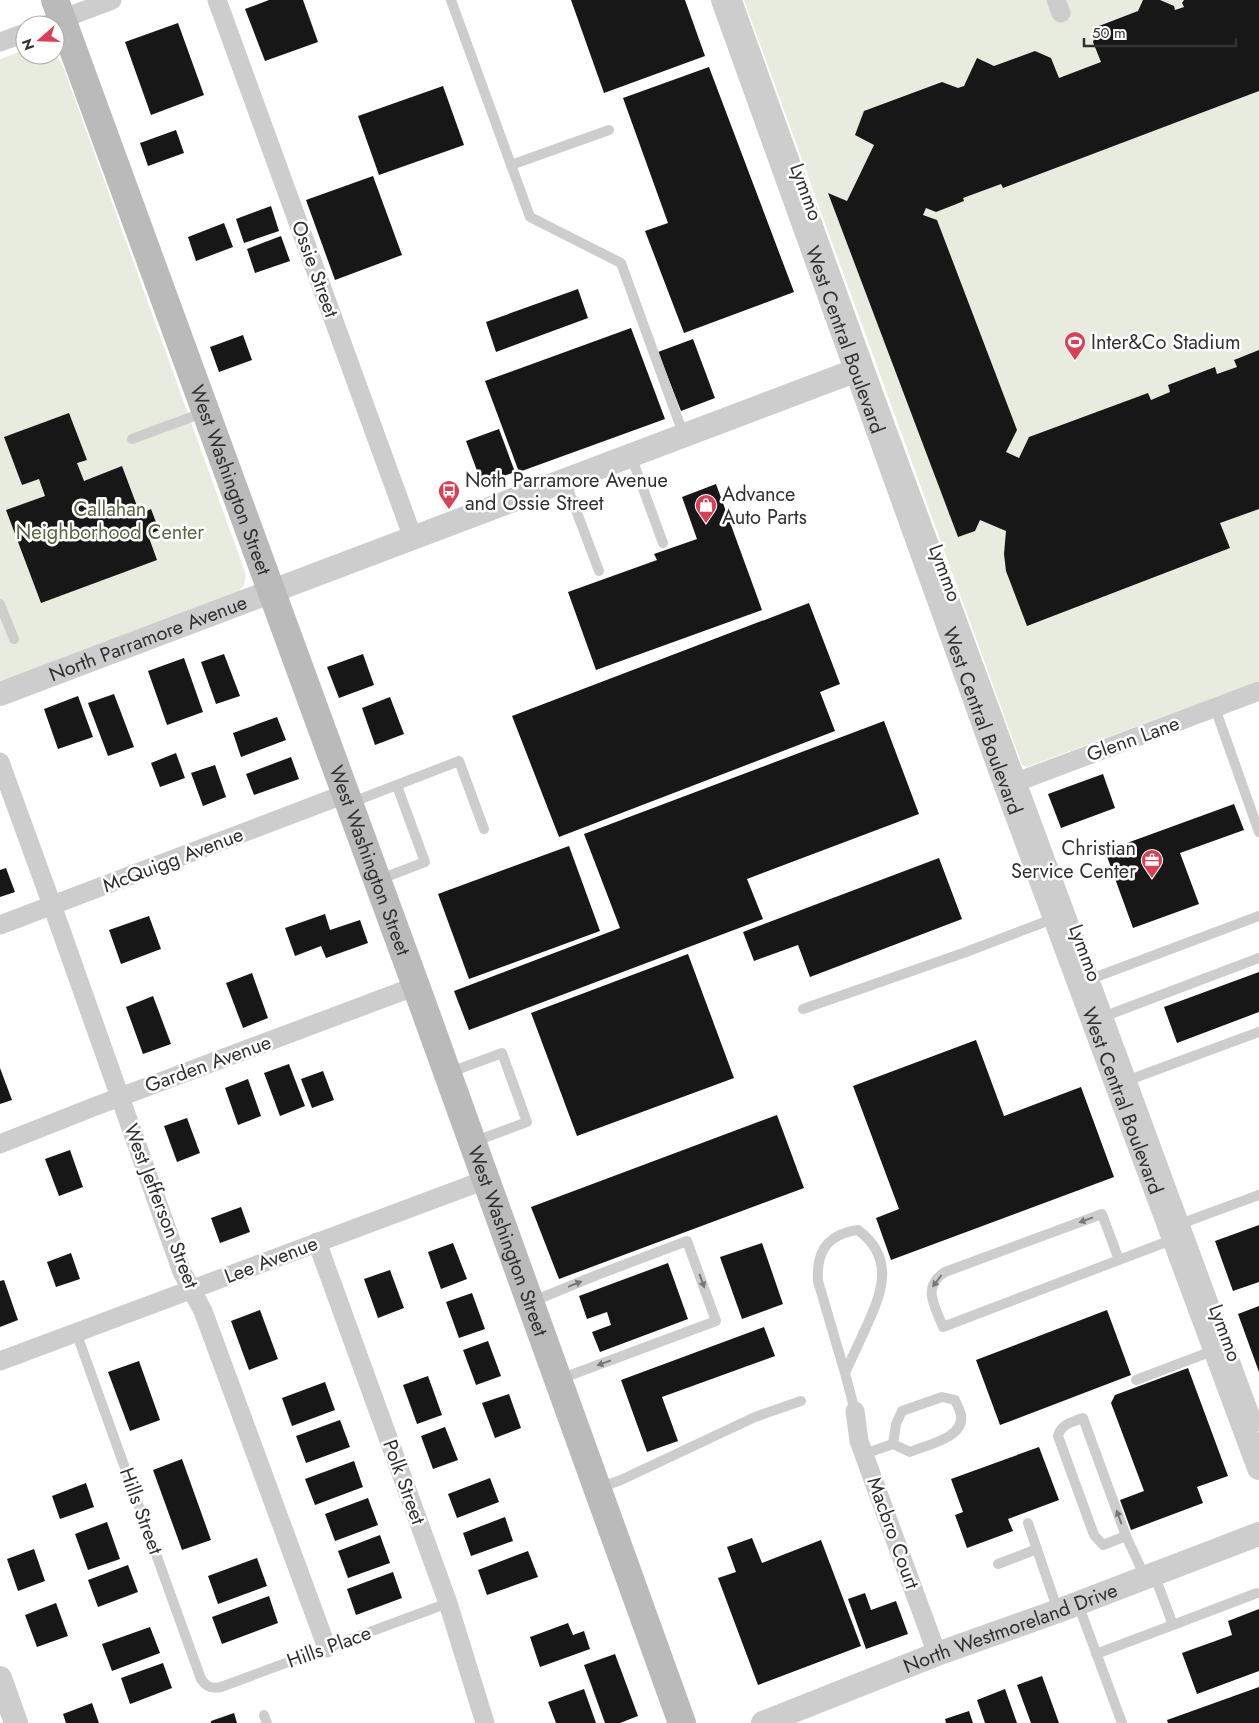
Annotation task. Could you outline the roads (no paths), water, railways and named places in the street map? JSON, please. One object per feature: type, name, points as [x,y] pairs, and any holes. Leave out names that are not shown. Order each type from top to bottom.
[{"type":"main road","name":"West Washington Street","points":[[65,44],[206,411],[682,1723]]},
{"type":"street","points":[[54,15],[112,0]]},
{"type":"street","name":"Ossie Street","points":[[217,0],[413,538]]},
{"type":"street","name":"West Central Boulevard","points":[[723,0],[857,370],[1014,783],[1056,917],[1087,981],[1124,1082],[1176,1230],[1215,1350],[1259,1468]]},
{"type":"street","points":[[0,42],[15,37]]},
{"type":"street","name":"North Parramore Avenue","points":[[0,694],[857,370]]},
{"type":"street","name":"Glenn Lane","points":[[1014,783],[1259,691]]},
{"type":"street","name":"West Jefferson Street","points":[[0,762],[182,1272],[207,1320],[327,1648]]},
{"type":"street","name":"McQuigg Avenue","points":[[0,925],[347,799]]},
{"type":"street","name":"Garden Avenue","points":[[0,1144],[416,986]]},
{"type":"street","name":"Lee Avenue","points":[[0,1362],[485,1180]]},
{"type":"street","name":"Polk Street","points":[[316,1242],[448,1603],[485,1723]]},
{"type":"street","name":"Macbro Court","points":[[855,1411],[859,1441],[937,1654]]},
{"type":"street","name":"North Westmoreland Drive","points":[[763,1723],[937,1654],[1068,1607],[1259,1534]]},
{"type":"street","points":[[0,1678],[16,1723]]},
{"type":"lane","points":[[451,0],[530,217],[620,264],[684,436]]},
{"type":"lane","name":"Lymmo","points":[[737,0],[879,394],[1014,783],[1087,981],[1108,1015],[1124,1082]]},
{"type":"lane","points":[[511,165],[609,130]]},
{"type":"lane","points":[[132,439],[206,411]]},
{"type":"lane","points":[[631,456],[663,543]]},
{"type":"lane","points":[[566,481],[600,571]]},
{"type":"lane","points":[[0,604],[14,638]]},
{"type":"lane","points":[[1215,708],[1259,832]]},
{"type":"lane","points":[[347,799],[397,786],[459,761],[484,829]]},
{"type":"lane","points":[[377,881],[425,862],[397,786]]},
{"type":"lane","points":[[1087,981],[1259,916]]},
{"type":"lane","points":[[803,1008],[966,952],[1056,917]]},
{"type":"lane","points":[[1108,1015],[1259,958]]},
{"type":"lane","points":[[1124,1082],[1259,1032]]},
{"type":"lane","points":[[447,1073],[502,1053],[527,1122],[472,1142]]},
{"type":"lane","points":[[1119,1260],[1102,1214],[945,1272],[934,1281],[931,1295],[943,1327],[1119,1260],[1176,1230],[1259,1195]]},
{"type":"lane","points":[[845,1373],[879,1297],[883,1282],[882,1264],[875,1245],[858,1230],[846,1232],[835,1237],[825,1246],[817,1268],[818,1281],[855,1411]]},
{"type":"lane","name":"Lymmo","points":[[1176,1230],[1259,1426]]},
{"type":"lane","points":[[530,1303],[687,1241],[716,1321],[559,1380]]},
{"type":"lane","name":"Hills Street","points":[[76,1332],[201,1679],[209,1687]]},
{"type":"lane","points":[[1136,1380],[1215,1350]]},
{"type":"lane","points":[[864,1454],[893,1444],[910,1452],[952,1436],[959,1428],[961,1416],[955,1400],[942,1397],[902,1411],[896,1424],[893,1444]]},
{"type":"lane","points":[[598,1489],[755,1417],[801,1401]]},
{"type":"lane","points":[[1126,1536],[1103,1544],[1094,1536],[1058,1436],[1063,1426],[1083,1418],[1126,1536],[1150,1576],[1173,1625]]},
{"type":"lane","points":[[1028,1523],[1037,1549],[1096,1654],[1122,1723]]},
{"type":"lane","points":[[998,1564],[1037,1549]]},
{"type":"lane","points":[[1096,1654],[1257,1593]]},
{"type":"lane","name":"Hills Place","points":[[209,1687],[222,1687],[448,1603]]},
{"type":"place","name":"Inter&Co Stadium","points":[[1075,361]]},
{"type":"place","name":"Noth Parramore Avenue and Ossie Street","points":[[449,510]]},
{"type":"place","name":"Advance Auto Parts","points":[[706,524]]},
{"type":"place","name":"Christian Service Center","points":[[1152,879]]},
{"type":"park label","name":"Callahan Neighborhood Center","points":[[110,520]]}]
